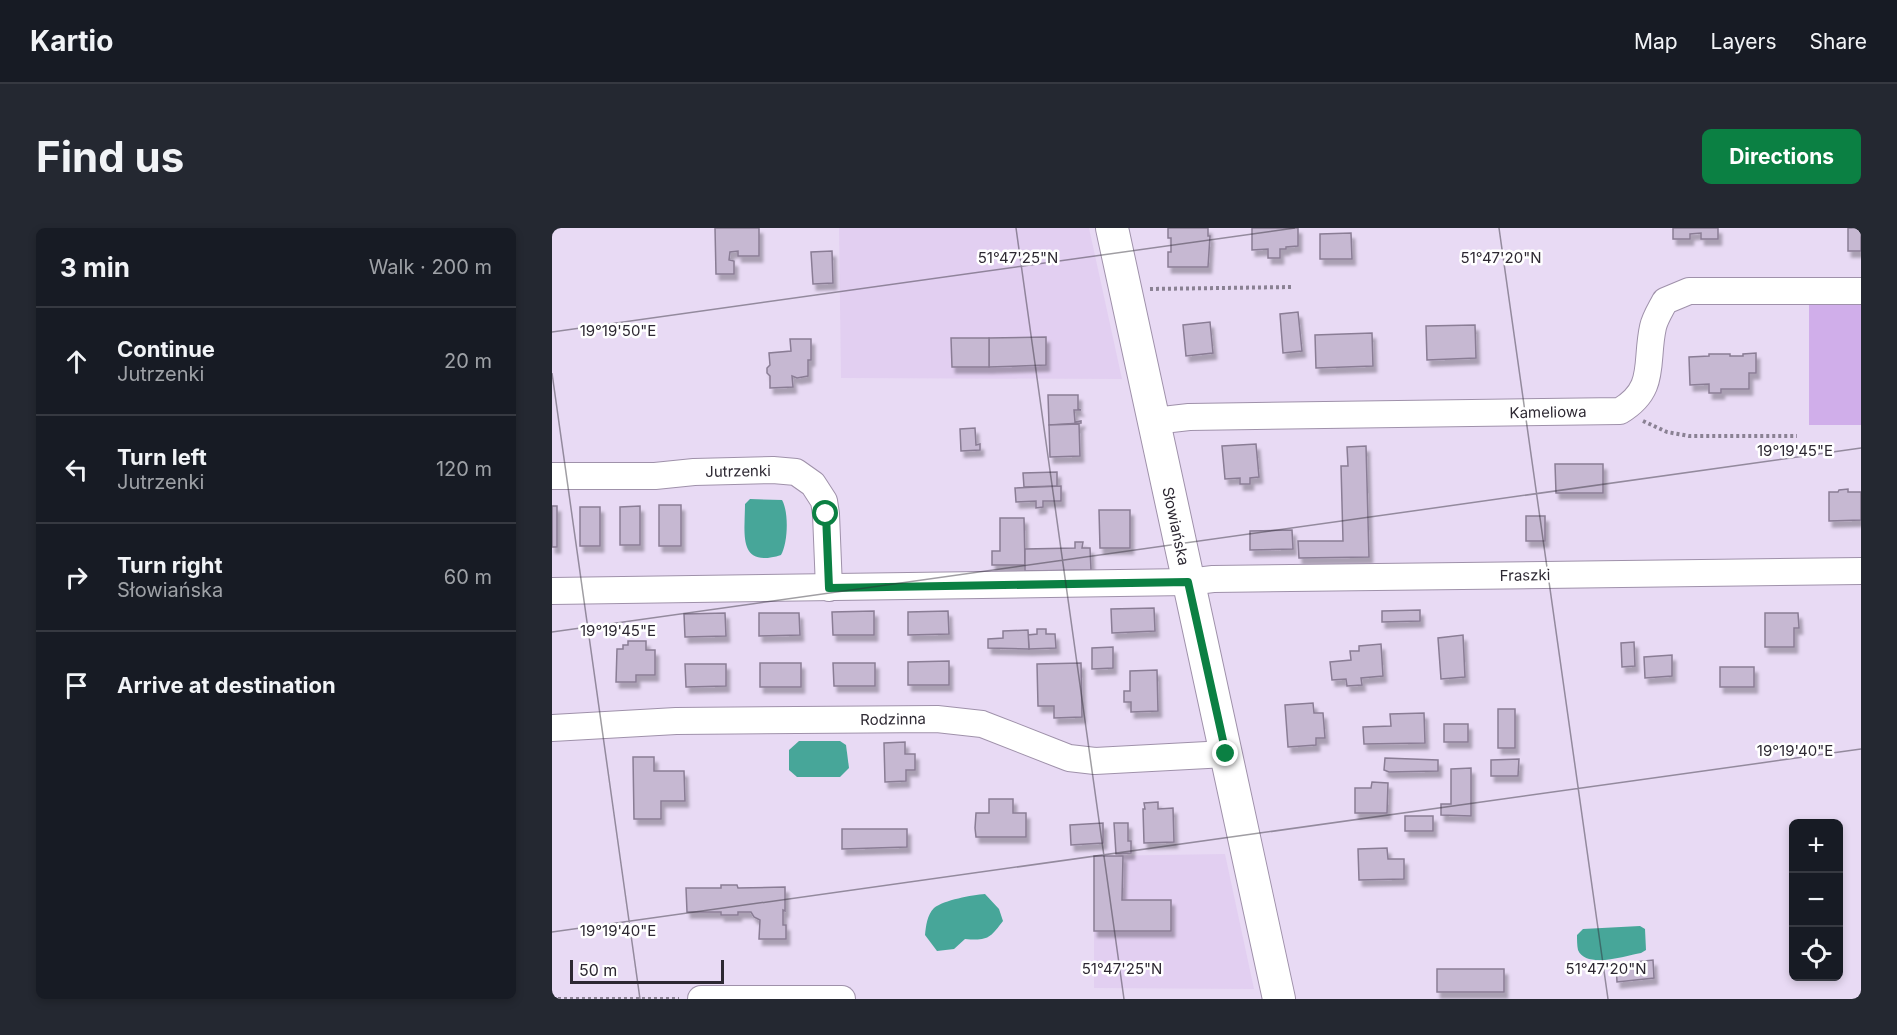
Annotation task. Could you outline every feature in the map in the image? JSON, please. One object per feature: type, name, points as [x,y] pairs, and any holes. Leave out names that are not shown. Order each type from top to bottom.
[{"type":"street","name":"Słowiańska","points":[[1112,228],[1280,999]]},
{"type":"street","points":[[1620,411],[1635,402],[1645,387],[1653,325],[1665,301],[1689,291],[1861,291]]},
{"type":"street","name":"Kameliowa","points":[[1154,422],[1189,417],[1620,411]]},
{"type":"street","name":"Jutrzenki","points":[[552,476],[655,476],[694,472],[773,470],[796,472],[813,484],[824,501],[829,588]]},
{"type":"street","name":"Fraszki","points":[[1188,582],[1213,579],[1861,571]]},
{"type":"street","points":[[552,591],[1188,582]]},
{"type":"street","name":"Rodzinna","points":[[552,728],[676,722],[937,719],[982,724],[1069,758],[1095,761],[1226,754]]},
{"type":"street","points":[[701,999],[842,999]]},
{"type":"path","points":[[1125,289],[1292,287]]},
{"type":"path","points":[[1620,411],[1667,432],[1689,436],[1797,436]]},
{"type":"path","points":[[552,999],[701,999]]},
{"type":"shaded area","points":[[839,228],[1089,228],[1122,379],[841,378]]},
{"type":"shaded area","points":[[1809,305],[1861,305],[1861,425],[1809,425]]},
{"type":"shaded area","points":[[750,499],[782,500],[786,512],[787,528],[781,555],[767,558],[757,557],[750,553],[746,546],[745,504]]},
{"type":"shaded area","points":[[799,741],[840,741],[846,745],[849,768],[840,777],[797,777],[789,770],[789,750]]},
{"type":"shaded area","points":[[1225,854],[1254,989],[1094,988],[1094,856]]},
{"type":"shaded area","points":[[985,894],[999,909],[1003,921],[995,931],[984,939],[965,939],[954,949],[937,951],[925,935],[928,917],[934,908],[951,900]]},
{"type":"shaded area","points":[[1640,926],[1645,929],[1646,950],[1641,953],[1597,960],[1582,956],[1578,950],[1577,935],[1583,929]]},
{"type":"building","points":[[715,228],[759,228],[759,256],[738,256],[738,251],[730,252],[729,260],[734,261],[734,274],[716,274]]},
{"type":"building","points":[[1168,228],[1208,228],[1208,236],[1210,236],[1208,267],[1168,267],[1171,238],[1168,238]]},
{"type":"building","points":[[1252,228],[1298,228],[1298,246],[1280,249],[1280,258],[1268,258],[1268,249],[1252,250]]},
{"type":"building","points":[[1673,228],[1718,228],[1718,239],[1701,239],[1701,233],[1690,234],[1690,239],[1673,239]]},
{"type":"building","points":[[1848,228],[1861,228],[1861,251],[1848,251]]},
{"type":"building","points":[[1351,233],[1352,259],[1320,259],[1320,234]]},
{"type":"building","points":[[832,251],[833,283],[813,284],[811,252]]},
{"type":"building","points":[[1298,312],[1302,351],[1283,353],[1280,314]]},
{"type":"building","points":[[1210,322],[1213,353],[1186,356],[1183,325]]},
{"type":"building","points":[[1475,325],[1476,358],[1427,360],[1426,326]]},
{"type":"building","points":[[1372,333],[1373,366],[1316,368],[1315,335]]},
{"type":"building","points":[[1046,337],[1046,365],[989,367],[989,338]]},
{"type":"building","points":[[951,338],[989,338],[989,367],[952,367]]},
{"type":"building","points":[[790,339],[811,339],[808,376],[797,378],[792,376],[793,387],[770,388],[770,376],[767,373],[770,365],[769,353],[791,351]]},
{"type":"building","points":[[1756,353],[1756,373],[1749,373],[1749,389],[1721,389],[1721,393],[1709,393],[1709,384],[1690,385],[1689,357],[1709,356],[1709,354],[1743,356],[1743,354]]},
{"type":"building","points":[[1048,395],[1078,395],[1078,409],[1081,410],[1074,410],[1075,422],[1081,421],[1081,423],[1049,425]]},
{"type":"building","points":[[1079,424],[1080,456],[1050,457],[1049,425]]},
{"type":"building","points":[[975,428],[976,445],[980,444],[980,450],[961,451],[960,429]]},
{"type":"building","points":[[1256,444],[1259,477],[1250,478],[1250,484],[1240,484],[1240,478],[1225,479],[1222,446]]},
{"type":"building","points":[[1366,446],[1369,557],[1299,558],[1298,541],[1343,541],[1341,466],[1348,466],[1347,447]]},
{"type":"building","points":[[1555,464],[1603,464],[1603,493],[1556,493]]},
{"type":"building","points":[[1057,472],[1057,486],[1024,487],[1023,473]]},
{"type":"building","points":[[1061,486],[1061,501],[1043,501],[1043,507],[1036,508],[1036,501],[1016,502],[1015,488]]},
{"type":"building","points":[[1848,489],[1848,492],[1861,492],[1861,520],[1829,521],[1829,492]]},
{"type":"building","points":[[659,505],[681,505],[681,546],[659,546]]},
{"type":"building","points":[[552,506],[557,506],[557,547],[552,547]]},
{"type":"building","points":[[640,506],[640,545],[620,545],[620,507]]},
{"type":"building","points":[[580,507],[600,507],[600,546],[580,546]]},
{"type":"building","points":[[1099,510],[1130,510],[1130,548],[1100,548]]},
{"type":"building","points":[[1526,516],[1545,516],[1545,541],[1526,541]]},
{"type":"building","points":[[1000,518],[1024,518],[1025,565],[992,565],[992,551],[1000,551]]},
{"type":"building","points":[[1292,530],[1293,549],[1250,550],[1250,531]]},
{"type":"building","points":[[1075,542],[1083,542],[1082,548],[1090,548],[1091,570],[1025,571],[1025,549],[1075,548]]},
{"type":"building","points":[[1154,608],[1155,631],[1112,633],[1111,609]]},
{"type":"building","points":[[1420,610],[1420,621],[1382,622],[1382,611]]},
{"type":"building","points":[[874,611],[874,635],[833,635],[832,612]]},
{"type":"building","points":[[948,611],[949,634],[908,635],[908,612]]},
{"type":"building","points":[[725,613],[726,636],[685,637],[684,614]]},
{"type":"building","points":[[759,613],[799,613],[800,635],[759,636]]},
{"type":"building","points":[[1765,613],[1798,613],[1799,628],[1794,628],[1794,647],[1765,647]]},
{"type":"building","points":[[1037,629],[1046,629],[1046,634],[1055,634],[1056,648],[1029,649],[1028,635],[1037,634]]},
{"type":"building","points":[[1028,630],[1029,649],[988,648],[988,639],[1003,638],[1003,631]]},
{"type":"building","points":[[1463,635],[1465,677],[1441,679],[1438,638]]},
{"type":"building","points":[[628,641],[646,641],[646,650],[655,650],[655,675],[636,675],[636,682],[616,682],[617,649],[623,649],[623,645],[628,645]]},
{"type":"building","points":[[1634,642],[1635,666],[1622,667],[1621,643]]},
{"type":"building","points":[[1381,644],[1383,676],[1361,678],[1362,685],[1347,686],[1346,679],[1332,680],[1330,662],[1351,660],[1350,651],[1359,651],[1359,646]]},
{"type":"building","points":[[1113,647],[1113,668],[1092,669],[1092,648]]},
{"type":"building","points":[[1672,655],[1672,676],[1645,678],[1644,657]]},
{"type":"building","points":[[949,661],[949,685],[908,685],[908,662]]},
{"type":"building","points":[[760,663],[801,663],[801,687],[760,687]]},
{"type":"building","points":[[833,663],[875,663],[875,686],[834,686]]},
{"type":"building","points":[[1081,663],[1082,717],[1054,718],[1054,706],[1038,706],[1037,664]]},
{"type":"building","points":[[685,664],[726,664],[726,686],[686,687]]},
{"type":"building","points":[[1720,667],[1754,667],[1754,687],[1720,687]]},
{"type":"building","points":[[1157,670],[1158,711],[1131,712],[1131,702],[1124,702],[1124,691],[1130,691],[1130,671]]},
{"type":"building","points":[[1313,703],[1314,713],[1323,713],[1325,738],[1316,738],[1316,745],[1288,747],[1285,705]]},
{"type":"building","points":[[1498,709],[1515,709],[1515,748],[1498,748]]},
{"type":"building","points":[[1424,713],[1425,743],[1364,744],[1363,727],[1391,726],[1390,714]]},
{"type":"building","points":[[1444,724],[1468,724],[1468,742],[1444,742]]},
{"type":"building","points":[[905,742],[905,754],[915,754],[915,770],[906,770],[906,781],[885,782],[884,743]]},
{"type":"building","points":[[633,757],[654,757],[654,771],[684,771],[685,801],[661,801],[661,819],[634,819]]},
{"type":"building","points":[[1385,758],[1438,760],[1438,771],[1389,772],[1384,770]]},
{"type":"building","points":[[1519,759],[1518,776],[1491,776],[1491,760]]},
{"type":"building","points":[[1471,768],[1471,816],[1441,815],[1441,804],[1451,804],[1451,769]]},
{"type":"building","points":[[1372,782],[1388,783],[1387,813],[1355,813],[1355,788],[1371,788]]},
{"type":"building","points":[[989,799],[1013,799],[1013,813],[1026,813],[1026,837],[976,837],[976,813],[989,813]]},
{"type":"building","points":[[1158,802],[1158,809],[1173,808],[1174,842],[1144,843],[1144,803]]},
{"type":"building","points":[[1405,816],[1433,816],[1433,831],[1405,831]]},
{"type":"building","points":[[1103,823],[1103,843],[1071,845],[1070,825]]},
{"type":"building","points":[[1114,823],[1128,823],[1131,853],[1116,854]]},
{"type":"building","points":[[842,829],[907,829],[907,847],[842,849]]},
{"type":"building","points":[[1387,848],[1388,859],[1404,859],[1404,879],[1359,880],[1358,849]]},
{"type":"building","points":[[1094,856],[1123,856],[1122,900],[1171,900],[1171,931],[1094,931]]},
{"type":"building","points":[[721,885],[737,885],[738,888],[785,887],[783,925],[786,925],[786,939],[759,939],[760,920],[751,912],[721,915],[721,912],[687,912],[686,888],[721,888]]},
{"type":"building","points":[[1653,960],[1654,978],[1617,982],[1616,964]]},
{"type":"building","points":[[1437,969],[1504,969],[1504,992],[1437,992]]},
{"type":"route","points":[[826,514],[829,588],[1188,582],[1226,754]]}]
